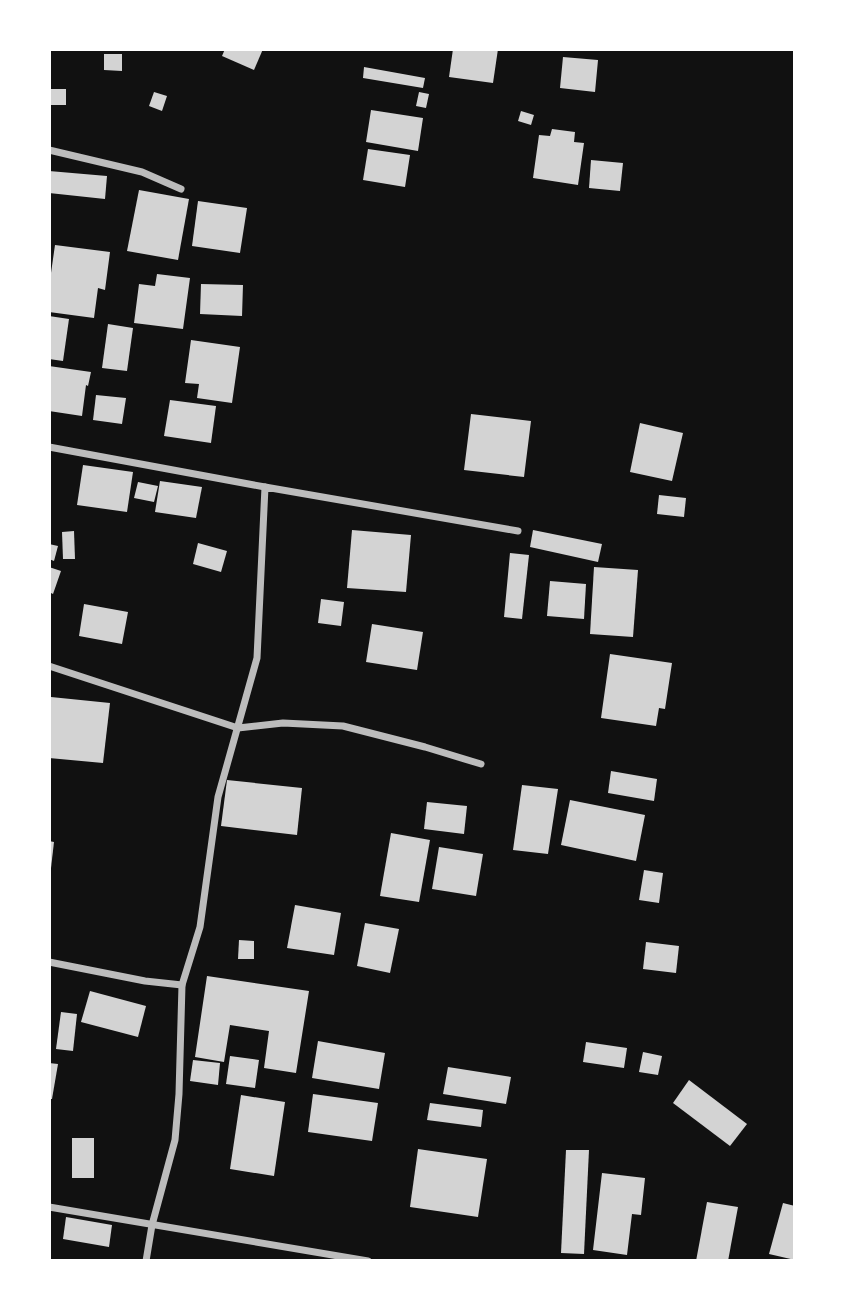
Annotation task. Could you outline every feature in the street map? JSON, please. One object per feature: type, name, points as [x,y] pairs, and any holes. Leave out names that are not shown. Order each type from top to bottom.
[{"type":"street","points":[[49,150],[142,172],[181,189]]},
{"type":"street","points":[[49,447],[518,531]]},
{"type":"street","points":[[146,1261],[152,1225],[175,1140],[182,985],[201,927],[218,797],[257,658],[265,487]]},
{"type":"street","points":[[49,666],[238,728],[283,723],[343,726],[481,764]]},
{"type":"street","points":[[49,962],[145,981],[182,985]]},
{"type":"street","points":[[49,1207],[368,1261]]},
{"type":"building","points":[[225,49],[263,49],[254,70],[222,56]]},
{"type":"building","points":[[453,49],[498,49],[493,83],[449,77]]},
{"type":"building","points":[[104,54],[122,54],[122,71],[104,70]]},
{"type":"building","points":[[563,57],[598,60],[595,92],[560,88]]},
{"type":"building","points":[[364,67],[425,78],[423,88],[363,78]]},
{"type":"building","points":[[50,89],[66,89],[66,105],[50,105]]},
{"type":"building","points":[[154,92],[167,96],[162,111],[149,106]]},
{"type":"building","points":[[419,92],[429,94],[426,108],[416,106]]},
{"type":"building","points":[[371,110],[423,118],[418,151],[366,142]]},
{"type":"building","points":[[521,111],[534,115],[531,125],[518,121]]},
{"type":"building","points":[[552,129],[575,132],[574,142],[584,143],[578,185],[533,178],[539,135],[550,136]]},
{"type":"building","points":[[368,149],[410,155],[405,187],[363,180]]},
{"type":"building","points":[[591,160],[623,163],[620,191],[589,188]]},
{"type":"building","points":[[49,171],[107,176],[105,199],[49,193]]},
{"type":"building","points":[[139,190],[189,199],[178,260],[127,251]]},
{"type":"building","points":[[198,201],[247,208],[240,253],[192,246]]},
{"type":"building","points":[[55,245],[110,252],[105,290],[98,288],[94,318],[49,312],[49,287]]},
{"type":"building","points":[[157,274],[190,278],[183,329],[134,323],[139,284],[155,286]]},
{"type":"building","points":[[201,284],[243,285],[242,316],[200,314]]},
{"type":"building","points":[[49,316],[69,319],[63,361],[49,359]]},
{"type":"building","points":[[108,324],[133,328],[127,371],[102,368]]},
{"type":"building","points":[[191,340],[240,347],[232,403],[197,398],[199,384],[185,383]]},
{"type":"building","points":[[49,366],[91,372],[88,386],[86,385],[82,416],[49,411]]},
{"type":"building","points":[[96,395],[126,398],[122,424],[93,420]]},
{"type":"building","points":[[170,400],[216,406],[211,443],[164,436]]},
{"type":"building","points":[[471,414],[531,421],[524,477],[464,470]]},
{"type":"building","points":[[640,423],[683,433],[672,481],[630,472]]},
{"type":"building","points":[[83,465],[133,472],[127,512],[77,505]]},
{"type":"building","points":[[160,481],[202,487],[196,518],[155,512]]},
{"type":"building","points":[[138,482],[158,486],[154,502],[134,498]]},
{"type":"building","points":[[659,495],[686,498],[684,517],[657,514]]},
{"type":"building","points":[[352,530],[411,535],[406,592],[347,588]]},
{"type":"building","points":[[533,530],[602,544],[598,562],[530,547]]},
{"type":"building","points":[[74,531],[75,559],[63,559],[62,532]]},
{"type":"building","points":[[198,543],[227,551],[221,572],[193,564]]},
{"type":"building","points":[[49,544],[58,546],[54,561],[49,559]]},
{"type":"building","points":[[510,553],[529,555],[522,619],[504,617]]},
{"type":"building","points":[[49,567],[61,571],[53,594],[49,592]]},
{"type":"building","points":[[594,567],[638,570],[633,637],[590,634]]},
{"type":"building","points":[[550,581],[586,584],[584,619],[547,616]]},
{"type":"building","points":[[321,599],[344,602],[341,626],[318,623]]},
{"type":"building","points":[[84,604],[128,612],[122,644],[79,636]]},
{"type":"building","points":[[372,624],[423,632],[417,670],[366,662]]},
{"type":"building","points":[[610,654],[672,663],[665,709],[659,708],[656,726],[601,718]]},
{"type":"building","points":[[51,697],[110,703],[103,763],[49,758]]},
{"type":"building","points":[[611,771],[657,779],[654,801],[608,793]]},
{"type":"building","points":[[227,780],[302,788],[297,835],[221,826]]},
{"type":"building","points":[[522,785],[558,789],[548,854],[513,850]]},
{"type":"building","points":[[570,800],[645,815],[636,861],[561,845]]},
{"type":"building","points":[[427,802],[467,806],[464,834],[424,829]]},
{"type":"building","points":[[391,833],[430,840],[419,902],[380,896]]},
{"type":"building","points":[[49,841],[54,842],[51,868],[49,868]]},
{"type":"building","points":[[439,847],[483,854],[476,896],[432,889]]},
{"type":"building","points":[[644,870],[663,873],[659,903],[639,900]]},
{"type":"building","points":[[295,905],[341,913],[334,955],[287,948]]},
{"type":"building","points":[[365,923],[399,929],[390,973],[357,966]]},
{"type":"building","points":[[239,940],[254,941],[254,959],[238,959]]},
{"type":"building","points":[[646,942],[679,946],[676,973],[643,969]]},
{"type":"building","points":[[207,976],[309,991],[296,1073],[264,1068],[269,1031],[230,1025],[224,1062],[195,1057]]},
{"type":"building","points":[[90,991],[146,1006],[138,1037],[81,1022]]},
{"type":"building","points":[[61,1012],[77,1014],[73,1051],[56,1049]]},
{"type":"building","points":[[318,1041],[385,1053],[379,1089],[312,1078]]},
{"type":"building","points":[[586,1042],[627,1048],[624,1068],[583,1062]]},
{"type":"building","points":[[643,1052],[662,1056],[658,1075],[639,1072]]},
{"type":"building","points":[[230,1056],[259,1060],[255,1088],[226,1084]]},
{"type":"building","points":[[193,1060],[220,1063],[218,1085],[190,1081]]},
{"type":"building","points":[[49,1063],[58,1064],[52,1099],[49,1099]]},
{"type":"building","points":[[448,1067],[511,1077],[506,1104],[443,1094]]},
{"type":"building","points":[[689,1080],[747,1124],[730,1146],[673,1103]]},
{"type":"building","points":[[313,1094],[378,1103],[372,1141],[308,1132]]},
{"type":"building","points":[[241,1095],[285,1102],[274,1176],[230,1169]]},
{"type":"building","points":[[430,1103],[483,1110],[481,1127],[427,1120]]},
{"type":"building","points":[[72,1138],[94,1138],[94,1178],[72,1178]]},
{"type":"building","points":[[418,1149],[487,1159],[478,1217],[410,1207]]},
{"type":"building","points":[[566,1150],[589,1150],[584,1254],[561,1253]]},
{"type":"building","points":[[602,1173],[645,1178],[641,1215],[632,1214],[627,1255],[593,1250]]},
{"type":"building","points":[[707,1202],[738,1207],[728,1261],[696,1261]]},
{"type":"building","points":[[783,1203],[795,1206],[795,1260],[769,1254]]},
{"type":"building","points":[[66,1217],[112,1225],[109,1247],[63,1239]]}]
